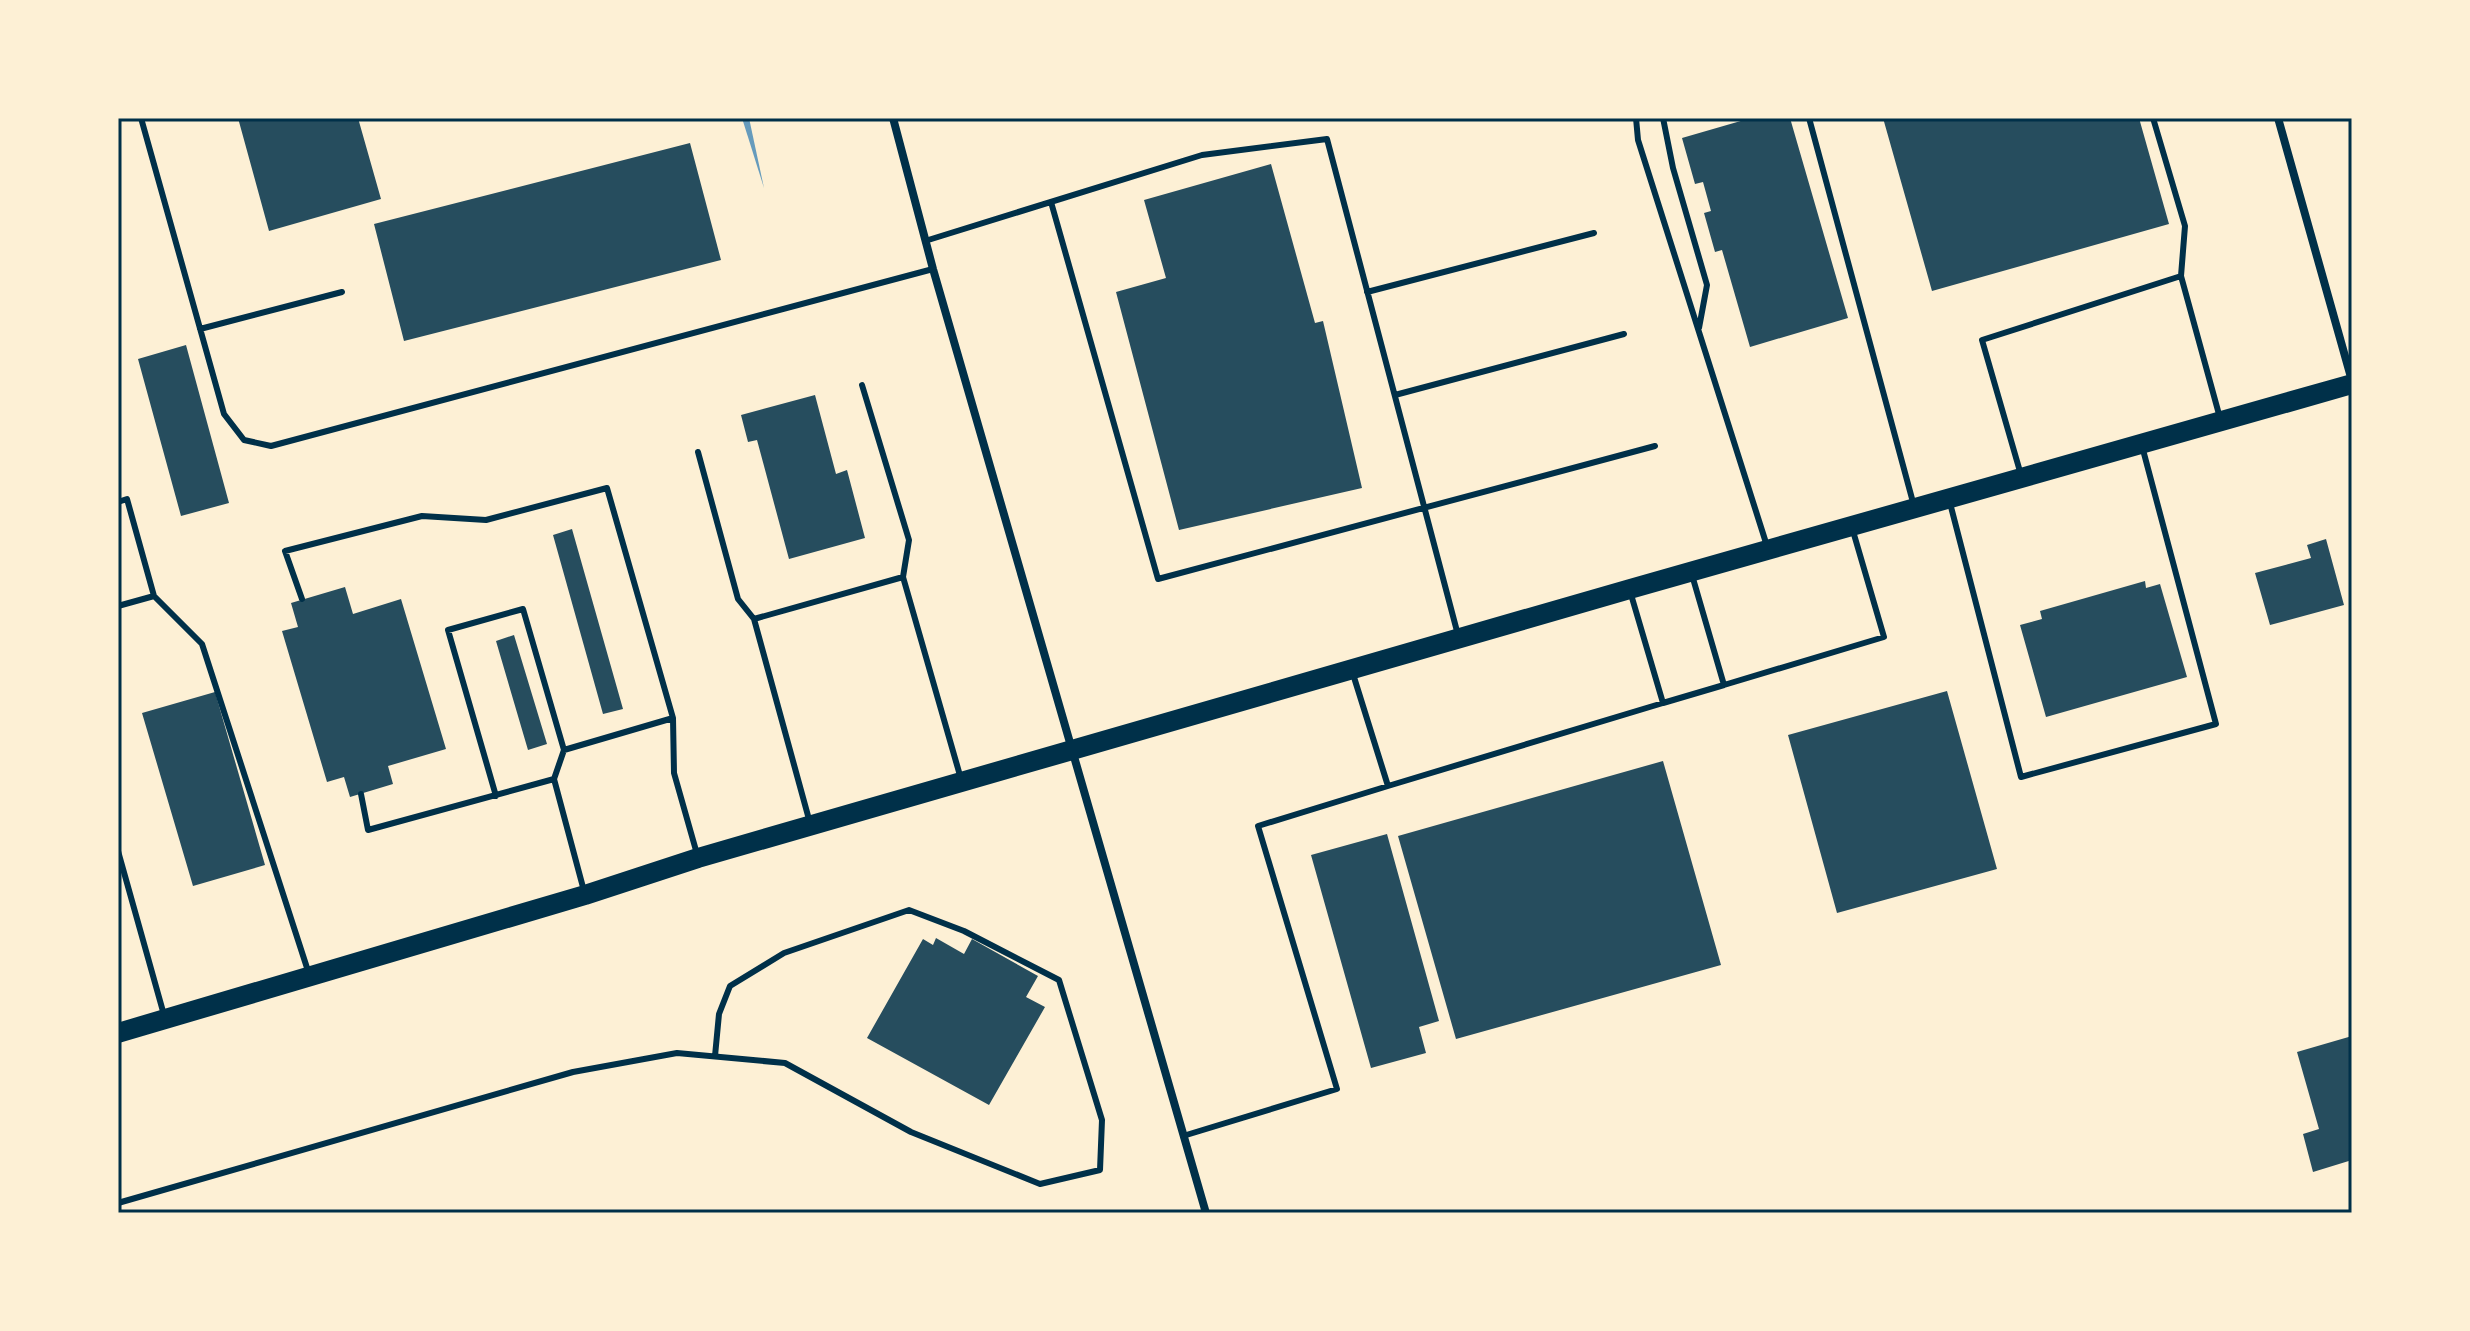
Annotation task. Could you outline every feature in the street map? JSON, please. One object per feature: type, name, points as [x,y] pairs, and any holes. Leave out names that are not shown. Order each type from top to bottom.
[{"type":"main road","points":[[118,1033],[585,895],[698,858],[2352,383]]},
{"type":"street","points":[[893,118],[933,269],[1206,1213]]},
{"type":"street","points":[[2278,118],[2352,383]]},
{"type":"lane","points":[[141,118],[224,414],[244,440],[271,446],[933,269]]},
{"type":"lane","points":[[1636,118],[1638,140],[1769,551]]},
{"type":"lane","points":[[1663,118],[1673,168],[1707,285],[1698,332]]},
{"type":"lane","points":[[1806,118],[1813,131],[1914,509]]},
{"type":"lane","points":[[2153,118],[2185,226],[2181,276],[2221,421]]},
{"type":"lane","points":[[925,241],[1202,155],[1327,139],[1459,639]]},
{"type":"lane","points":[[1051,202],[1158,579],[1655,446]]},
{"type":"lane","points":[[1367,292],[1594,233]]},
{"type":"lane","points":[[2022,479],[1982,340],[2181,276]]},
{"type":"lane","points":[[200,329],[342,292]]},
{"type":"lane","points":[[1395,395],[1624,334]]},
{"type":"lane","points":[[862,385],[909,540],[903,577],[962,783]]},
{"type":"lane","points":[[1949,500],[2021,777],[2216,724],[2142,445]]},
{"type":"lane","points":[[698,452],[738,599],[754,619],[810,826]]},
{"type":"lane","points":[[302,599],[285,551],[422,516],[486,520],[607,488],[673,718],[674,773],[698,858]]},
{"type":"lane","points":[[118,502],[127,499],[154,596],[202,644],[309,975]]},
{"type":"lane","points":[[1182,1136],[1337,1089],[1258,826],[1884,637],[1852,527]]},
{"type":"lane","points":[[1691,572],[1724,685]]},
{"type":"lane","points":[[754,619],[903,577]]},
{"type":"lane","points":[[1630,589],[1663,703]]},
{"type":"lane","points":[[118,606],[154,596]]},
{"type":"lane","points":[[496,796],[448,630],[523,609],[564,750],[554,779],[585,895]]},
{"type":"lane","points":[[1352,669],[1388,786]]},
{"type":"lane","points":[[564,750],[673,718]]},
{"type":"lane","points":[[361,794],[368,830],[554,779]]},
{"type":"lane","points":[[118,851],[165,1019]]},
{"type":"lane","points":[[118,1203],[573,1072],[677,1053],[785,1063],[911,1132],[1040,1184],[1100,1170],[1102,1120],[1059,980],[951,926],[909,910],[784,953],[730,986],[719,1014],[715,1056]]},
{"type":"water","points":[[742,118],[749,118],[764,188]]},
{"type":"building","points":[[238,118],[358,118],[381,199],[269,231]]},
{"type":"building","points":[[1751,118],[1790,118],[1848,318],[1750,347],[1722,250],[1715,252],[1704,213],[1711,211],[1703,182],[1695,184],[1682,138]]},
{"type":"building","points":[[1883,118],[2139,118],[2169,224],[1932,291]]},
{"type":"building","points":[[690,143],[721,260],[404,341],[374,224]]},
{"type":"building","points":[[1271,164],[1315,323],[1323,321],[1362,488],[1179,530],[1116,292],[1166,278],[1144,200]]},
{"type":"building","points":[[186,345],[229,503],[181,516],[138,359]]},
{"type":"building","points":[[815,395],[836,474],[847,470],[865,538],[789,559],[757,440],[748,442],[741,415]]},
{"type":"building","points":[[572,529],[623,709],[603,714],[553,535]]},
{"type":"building","points":[[2326,539],[2344,605],[2270,625],[2255,573],[2311,558],[2307,545]]},
{"type":"building","points":[[2145,581],[2146,588],[2160,584],[2187,677],[2046,717],[2020,625],[2042,619],[2040,611]]},
{"type":"building","points":[[345,587],[353,614],[401,599],[446,749],[388,766],[393,784],[350,797],[344,777],[327,782],[282,631],[298,627],[291,603]]},
{"type":"building","points":[[514,635],[547,744],[528,750],[496,641]]},
{"type":"building","points":[[1947,691],[1997,869],[1837,913],[1788,735]]},
{"type":"building","points":[[215,692],[265,865],[193,886],[142,713]]},
{"type":"building","points":[[1663,761],[1721,965],[1456,1039],[1398,836]]},
{"type":"building","points":[[1387,834],[1439,1021],[1419,1027],[1426,1053],[1371,1068],[1311,855]]},
{"type":"building","points":[[936,938],[964,954],[972,939],[1038,976],[1026,997],[1045,1007],[989,1105],[867,1038],[923,939],[933,945]]},
{"type":"building","points":[[2352,1036],[2352,1160],[2313,1172],[2303,1134],[2319,1129],[2297,1052]]}]
